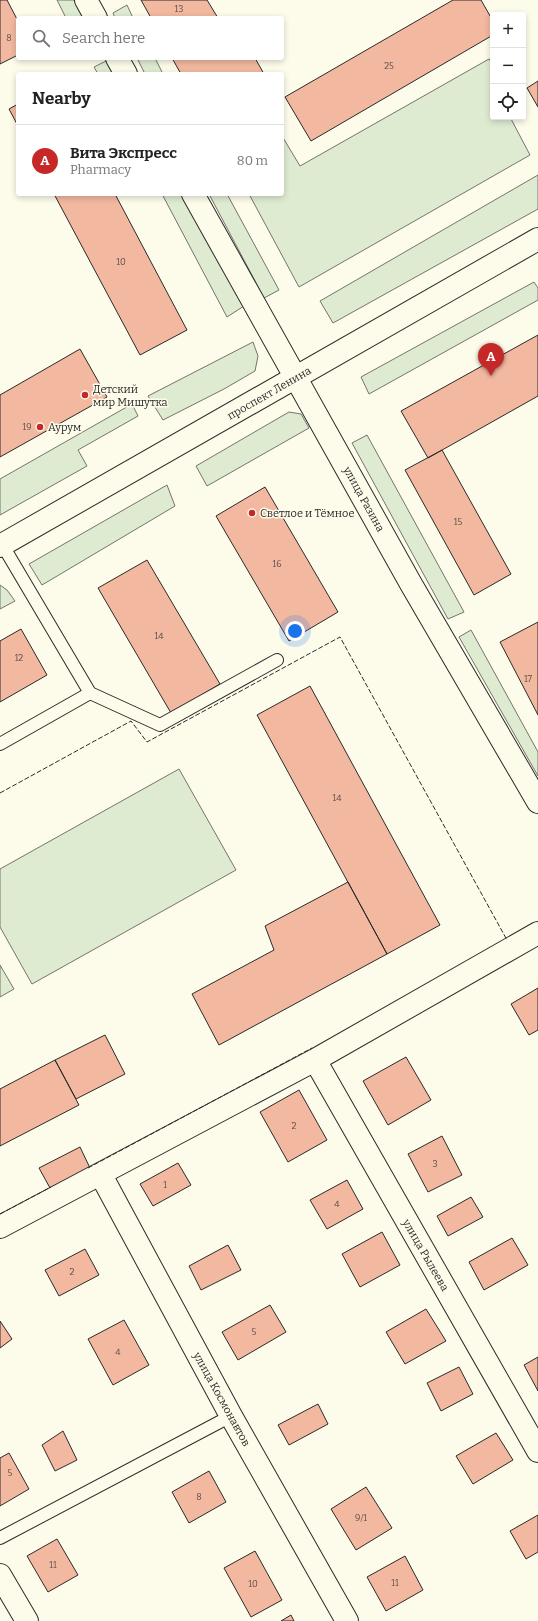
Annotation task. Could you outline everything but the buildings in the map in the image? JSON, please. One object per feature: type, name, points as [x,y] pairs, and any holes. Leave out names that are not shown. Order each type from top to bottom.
[{"type":"street","points":[[86,0],[95,16]]},
{"type":"street","points":[[118,60],[125,72]]},
{"type":"street","name":"улица Разина","points":[[194,196],[441,636],[538,802]]},
{"type":"street","name":"проспект Ленина","points":[[1,545],[538,239]]},
{"type":"street","points":[[0,1227],[101,1175],[314,1060],[538,933]]},
{"type":"street","name":"улица Рылеева","points":[[314,1060],[538,1451]]},
{"type":"street","name":"улица Космонавтов","points":[[101,1175],[231,1416],[347,1621]]},
{"type":"street","points":[[0,1575],[27,1621]]},
{"type":"lane","points":[[1,545],[90,693],[160,725],[277,660]]},
{"type":"lane","points":[[0,744],[90,693]]},
{"type":"lane","points":[[0,1538],[231,1416]]},
{"type":"green space","points":[[57,0],[74,0],[82,16],[65,16]]},
{"type":"green space","points":[[127,5],[132,16],[114,16],[113,13]]},
{"type":"green space","points":[[489,59],[490,120],[512,120],[530,155],[299,287],[250,196],[284,196],[284,139],[300,166]]},
{"type":"green space","points":[[138,60],[156,60],[162,72],[144,72]]},
{"type":"green space","points":[[106,61],[112,72],[97,72],[94,67]]},
{"type":"green space","points":[[538,175],[538,209],[333,323],[320,301]]},
{"type":"green space","points":[[163,196],[182,196],[244,306],[227,317]]},
{"type":"green space","points":[[210,196],[228,196],[279,290],[264,298]]},
{"type":"green space","points":[[534,282],[538,288],[538,300],[369,394],[361,377]]},
{"type":"green space","points":[[253,342],[258,356],[255,371],[224,389],[163,420],[148,396]]},
{"type":"green space","points":[[132,404],[138,416],[78,450],[87,466],[0,515],[0,479]]},
{"type":"green space","points":[[289,412],[301,414],[309,428],[207,486],[196,466]]},
{"type":"green space","points":[[367,435],[464,612],[448,619],[352,443]]},
{"type":"green space","points":[[167,485],[175,506],[42,585],[29,564]]},
{"type":"green space","points":[[0,585],[7,590],[15,601],[0,609]]},
{"type":"green space","points":[[471,630],[538,752],[538,776],[459,637]]},
{"type":"green space","points":[[179,769],[236,870],[32,984],[0,927],[0,869]]},
{"type":"green space","points":[[0,965],[14,989],[0,997]]},
{"type":"fence","points":[[0,793],[131,721],[147,742],[340,637],[507,940]]},
{"type":"fence","points":[[88,1168],[312,1048]]},
{"type":"fence","points":[[0,1214],[51,1187]]},
{"type":"place","name":"Вита Экспресс","points":[[491,376]]},
{"type":"place","name":"Детский мир Мишутка","points":[[85,395]]},
{"type":"place","name":"Аурум","points":[[40,427]]},
{"type":"place","name":"Светлое и Тёмное","points":[[252,513]]}]
